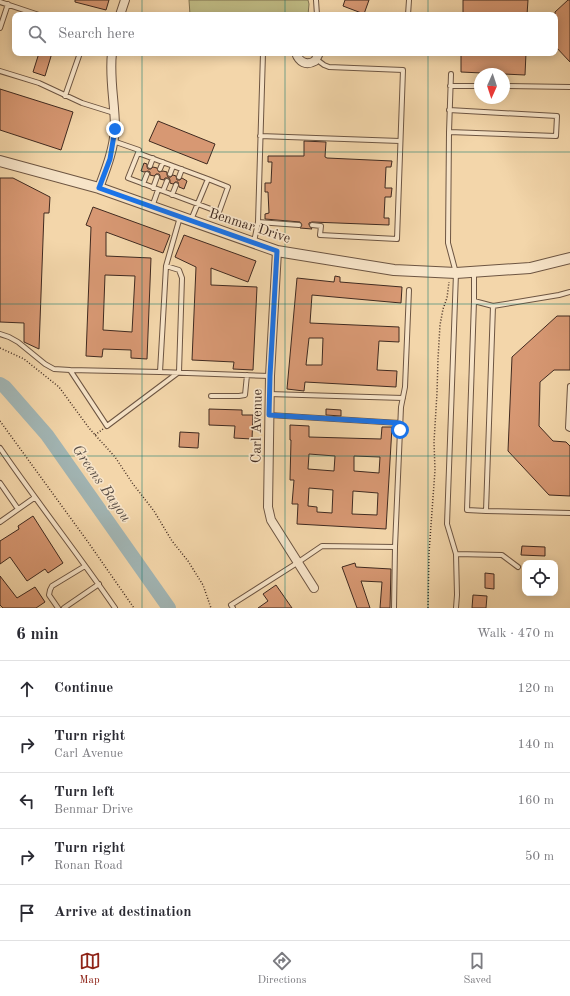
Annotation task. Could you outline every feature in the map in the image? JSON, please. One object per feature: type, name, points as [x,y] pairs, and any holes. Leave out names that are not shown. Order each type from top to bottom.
[{"type":"street","points":[[121,12],[125,0]]},
{"type":"street","points":[[99,188],[110,159],[115,129],[111,71],[112,56]]},
{"type":"street","points":[[297,56],[298,59],[304,63],[312,63],[318,56]]},
{"type":"street","name":"Benmar Drive","points":[[0,161],[99,188],[277,251],[394,270],[456,277],[474,272],[530,268],[570,258]]},
{"type":"street","name":"Carl Avenue","points":[[277,251],[269,394],[268,507],[271,520],[314,588]]},
{"type":"lane","points":[[316,0],[318,12]]},
{"type":"lane","points":[[408,12],[409,0]]},
{"type":"lane","points":[[0,2],[31,12]]},
{"type":"lane","points":[[0,28],[8,4]]},
{"type":"lane","points":[[65,96],[79,56]]},
{"type":"lane","points":[[253,243],[258,222],[263,56]]},
{"type":"lane","points":[[312,226],[321,226],[320,235],[396,239],[403,70],[329,67],[324,65],[318,56]]},
{"type":"lane","points":[[0,70],[39,83],[82,103],[114,113]]},
{"type":"lane","points":[[451,74],[448,132],[448,243],[456,277],[447,524],[456,554],[456,608]]},
{"type":"lane","points":[[450,86],[474,86]]},
{"type":"lane","points":[[510,86],[570,87]]},
{"type":"lane","points":[[448,132],[556,136],[557,116],[449,110]]},
{"type":"lane","points":[[260,136],[400,141]]},
{"type":"lane","points":[[113,141],[139,150],[128,178],[219,212],[228,187],[138,153]]},
{"type":"lane","points":[[150,166],[153,158]]},
{"type":"lane","points":[[160,170],[163,162]]},
{"type":"lane","points":[[170,174],[173,166]]},
{"type":"lane","points":[[179,177],[182,169]]},
{"type":"lane","points":[[143,184],[147,174]]},
{"type":"lane","points":[[153,188],[157,177]]},
{"type":"lane","points":[[191,221],[208,179]]},
{"type":"lane","points":[[152,207],[167,181]]},
{"type":"lane","points":[[172,195],[176,185]]},
{"type":"lane","points":[[160,372],[166,266],[180,217]]},
{"type":"lane","points":[[258,222],[299,225]]},
{"type":"lane","points":[[166,266],[179,270],[182,278],[179,372]]},
{"type":"lane","points":[[474,272],[467,510],[570,513]]},
{"type":"lane","points":[[394,608],[400,423],[405,387],[409,290]]},
{"type":"lane","points":[[474,301],[493,306],[570,292]]},
{"type":"lane","points":[[486,511],[493,306]]},
{"type":"lane","points":[[0,334],[18,342],[51,367],[70,370],[179,372],[270,376]]},
{"type":"lane","points":[[70,370],[107,426],[179,372]]},
{"type":"lane","points":[[211,396],[245,395],[247,375]]},
{"type":"lane","points":[[570,386],[568,428],[570,429]]},
{"type":"lane","points":[[269,394],[403,398]]},
{"type":"lane","points":[[269,415],[400,423]]},
{"type":"lane","points":[[0,448],[34,498],[99,584],[115,608]]},
{"type":"lane","points":[[0,483],[18,509]]},
{"type":"lane","points":[[0,522],[34,498]]},
{"type":"lane","points":[[233,608],[231,605],[322,546],[395,547]]},
{"type":"lane","points":[[456,554],[502,555],[518,567]]},
{"type":"lane","points":[[58,608],[49,595],[52,586],[85,566]]},
{"type":"lane","points":[[64,608],[99,584]]},
{"type":"path","points":[[428,608],[429,553],[435,470],[434,442],[440,325],[447,298],[449,281],[456,277]]},
{"type":"path","points":[[0,348],[24,359],[59,387],[95,435],[115,457],[132,484],[154,511],[172,541],[188,561],[203,585],[209,606],[211,608]]},
{"type":"path","points":[[0,421],[134,608]]},
{"type":"path","points":[[95,435],[107,426]]},
{"type":"shaded area","points":[[189,0],[308,0],[309,4],[308,12],[190,12]]},
{"type":"building","points":[[75,0],[109,0],[106,10],[75,2]]},
{"type":"building","points":[[345,0],[369,0],[365,12],[359,12],[343,6]]},
{"type":"building","points":[[463,0],[528,0],[527,12],[463,12]]},
{"type":"building","points":[[568,0],[570,0],[570,62],[558,49],[558,12],[555,12]]},
{"type":"building","points":[[38,56],[51,56],[45,76],[33,72]]},
{"type":"building","points":[[461,56],[526,56],[525,75],[510,74],[510,68],[474,68],[474,73],[461,72]]},
{"type":"building","points":[[0,89],[73,112],[61,150],[0,130]]},
{"type":"building","points":[[158,121],[215,144],[207,164],[149,141]]},
{"type":"building","points":[[304,141],[326,142],[325,157],[327,158],[392,161],[391,167],[386,167],[385,188],[392,188],[391,197],[385,197],[384,218],[389,218],[389,225],[312,222],[309,223],[309,225],[312,229],[300,228],[302,225],[300,222],[265,219],[265,214],[269,213],[268,192],[265,192],[265,183],[271,183],[272,162],[268,162],[268,156],[304,156]]},
{"type":"building","points":[[144,163],[147,164],[148,169],[153,167],[157,168],[159,172],[167,172],[168,177],[173,175],[176,176],[177,180],[182,178],[187,181],[184,189],[179,187],[178,182],[173,184],[170,183],[169,178],[165,178],[164,180],[160,179],[159,174],[154,176],[150,175],[150,172],[148,171],[141,171]]},
{"type":"building","points":[[0,178],[13,178],[50,197],[49,213],[44,213],[39,349],[24,342],[24,323],[0,322]]},
{"type":"building","points":[[93,207],[170,235],[163,253],[106,232],[106,256],[151,258],[147,359],[131,358],[131,350],[103,349],[102,357],[86,356],[91,227],[86,225]],"holes":[[[105,275],[135,276],[132,332],[103,330]]]},
{"type":"building","points":[[184,235],[256,261],[248,282],[211,268],[211,285],[257,287],[253,370],[233,369],[234,362],[192,360],[196,267],[175,257]]},
{"type":"building","points":[[335,276],[340,277],[340,282],[402,287],[401,303],[312,295],[310,323],[399,327],[399,342],[379,341],[377,370],[397,371],[396,387],[305,382],[304,391],[287,389],[297,278],[334,282]],"holes":[[[309,338],[323,338],[322,365],[306,365]]]},
{"type":"building","points":[[557,316],[570,316],[570,370],[554,370],[540,382],[539,426],[553,441],[566,442],[570,446],[570,496],[549,495],[508,451],[512,357]]},
{"type":"building","points":[[209,409],[242,410],[242,415],[253,415],[252,439],[234,438],[235,426],[209,425]]},
{"type":"building","points":[[326,409],[341,410],[341,416],[326,415]]},
{"type":"building","points":[[290,425],[309,426],[309,437],[381,439],[382,427],[392,427],[386,529],[297,524],[298,504],[292,504],[294,480],[290,480]],"holes":[[[309,454],[335,456],[334,471],[308,469]],[[354,456],[380,457],[379,473],[354,471]],[[309,488],[333,490],[332,513],[317,512],[317,507],[308,506]],[[353,491],[378,493],[377,515],[352,514]]]},
{"type":"building","points":[[180,432],[199,433],[198,448],[179,447]]},
{"type":"building","points":[[33,516],[63,563],[48,573],[45,569],[27,581],[10,557],[0,564],[0,541],[19,529],[18,526]]},
{"type":"building","points":[[522,546],[545,547],[545,556],[521,555]]},
{"type":"building","points":[[355,563],[356,567],[391,569],[390,608],[380,608],[382,582],[361,581],[370,608],[357,608],[342,567]]},
{"type":"building","points":[[485,573],[494,574],[494,589],[485,588]]},
{"type":"building","points":[[0,576],[17,598],[35,587],[45,602],[36,608],[3,608],[0,605]]},
{"type":"building","points":[[276,585],[292,608],[258,608],[268,601],[263,594]]},
{"type":"building","points":[[473,595],[487,596],[486,608],[472,608]]},
{"type":"waterway","name":"Greens Bayou","points":[[0,384],[5,387],[47,435],[169,608]]},
{"type":"route","points":[[115,129],[110,159],[99,188],[277,251],[269,415],[400,423],[400,430]]}]
